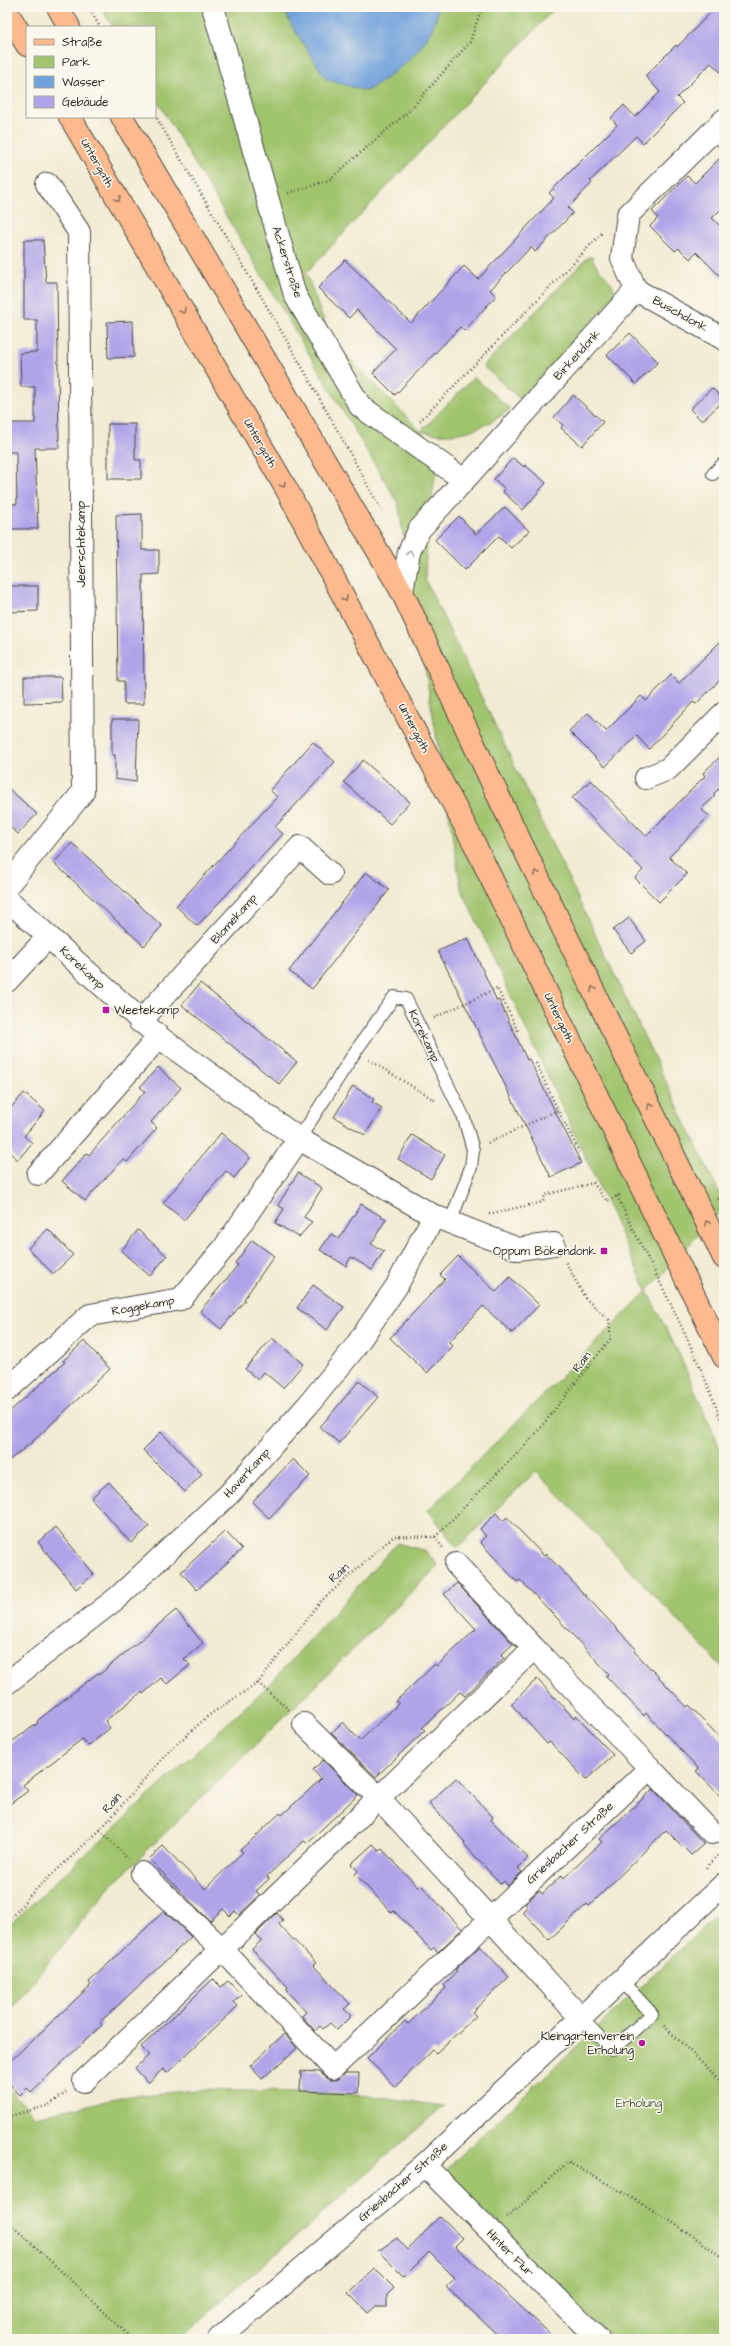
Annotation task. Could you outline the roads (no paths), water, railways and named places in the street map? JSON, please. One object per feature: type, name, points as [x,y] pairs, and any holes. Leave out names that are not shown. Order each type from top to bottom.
[{"type":"main road","points":[[58,7],[68,26]]},
{"type":"main road","points":[[7,12],[26,43]]},
{"type":"main road","name":"Untergath","points":[[71,118],[302,519],[474,843],[724,1357]]},
{"type":"main road","points":[[123,118],[402,592],[505,810],[724,1258]]},
{"type":"street","name":"Ackerstraße","points":[[213,7],[295,295],[360,406],[464,480]]},
{"type":"street","points":[[636,290],[622,258],[628,215],[720,132]]},
{"type":"street","name":"Jeerschtekamp","points":[[7,886],[83,792],[79,232],[47,184]]},
{"type":"street","name":"Birkendonk","points":[[402,592],[410,552],[419,530],[636,290]]},
{"type":"street","name":"Buschdonk","points":[[636,290],[724,339]]},
{"type":"street","points":[[646,778],[668,769],[724,713]]},
{"type":"street","name":"Blomekamp","points":[[140,1022],[300,847],[330,874]]},
{"type":"street","name":"Korekamp","points":[[7,899],[140,1022],[299,1139],[442,1220],[518,1249],[554,1244]]},
{"type":"street","points":[[7,981],[48,937]]},
{"type":"street","points":[[38,1174],[159,1037]]},
{"type":"street","name":"Roggekamp","points":[[7,1390],[90,1315],[181,1299],[224,1248],[299,1139]]},
{"type":"street","name":"Haverkamp","points":[[7,1683],[117,1598],[229,1494],[308,1406],[353,1350],[442,1220]]},
{"type":"street","points":[[456,1564],[534,1648],[712,1833]]},
{"type":"street","points":[[84,2081],[534,1648]]},
{"type":"street","points":[[304,1724],[378,1797],[491,1918],[581,2018]]},
{"type":"street","name":"Griesbacher Straße","points":[[142,1873],[222,1949],[333,2068],[650,1768]]},
{"type":"street","name":"Griesbacher Straße","points":[[219,2339],[424,2165],[724,1884]]},
{"type":"street","name":"Hinter Flur","points":[[424,2165],[491,2234],[598,2339]]},
{"type":"lane","points":[[713,474],[724,463]]},
{"type":"lane","name":"Korekamp","points":[[299,1139],[355,1052],[394,997],[406,999],[464,1118],[473,1150],[470,1167],[442,1220]]},
{"type":"lane","points":[[581,2018],[612,2050],[652,2014],[622,1980]]},
{"type":"water","points":[[283,7],[438,7],[430,33],[422,45],[401,66],[378,84],[366,91],[326,79],[292,26]]},
{"type":"place","name":"Weetekamp","points":[[106,1010]]},
{"type":"place","name":"Oppum Bökendonk","points":[[604,1251]]},
{"type":"place","name":"Kleingartenverein Erholung","points":[[642,2043]]},
{"type":"park label","name":"Erholung","points":[[639,2103]]}]
